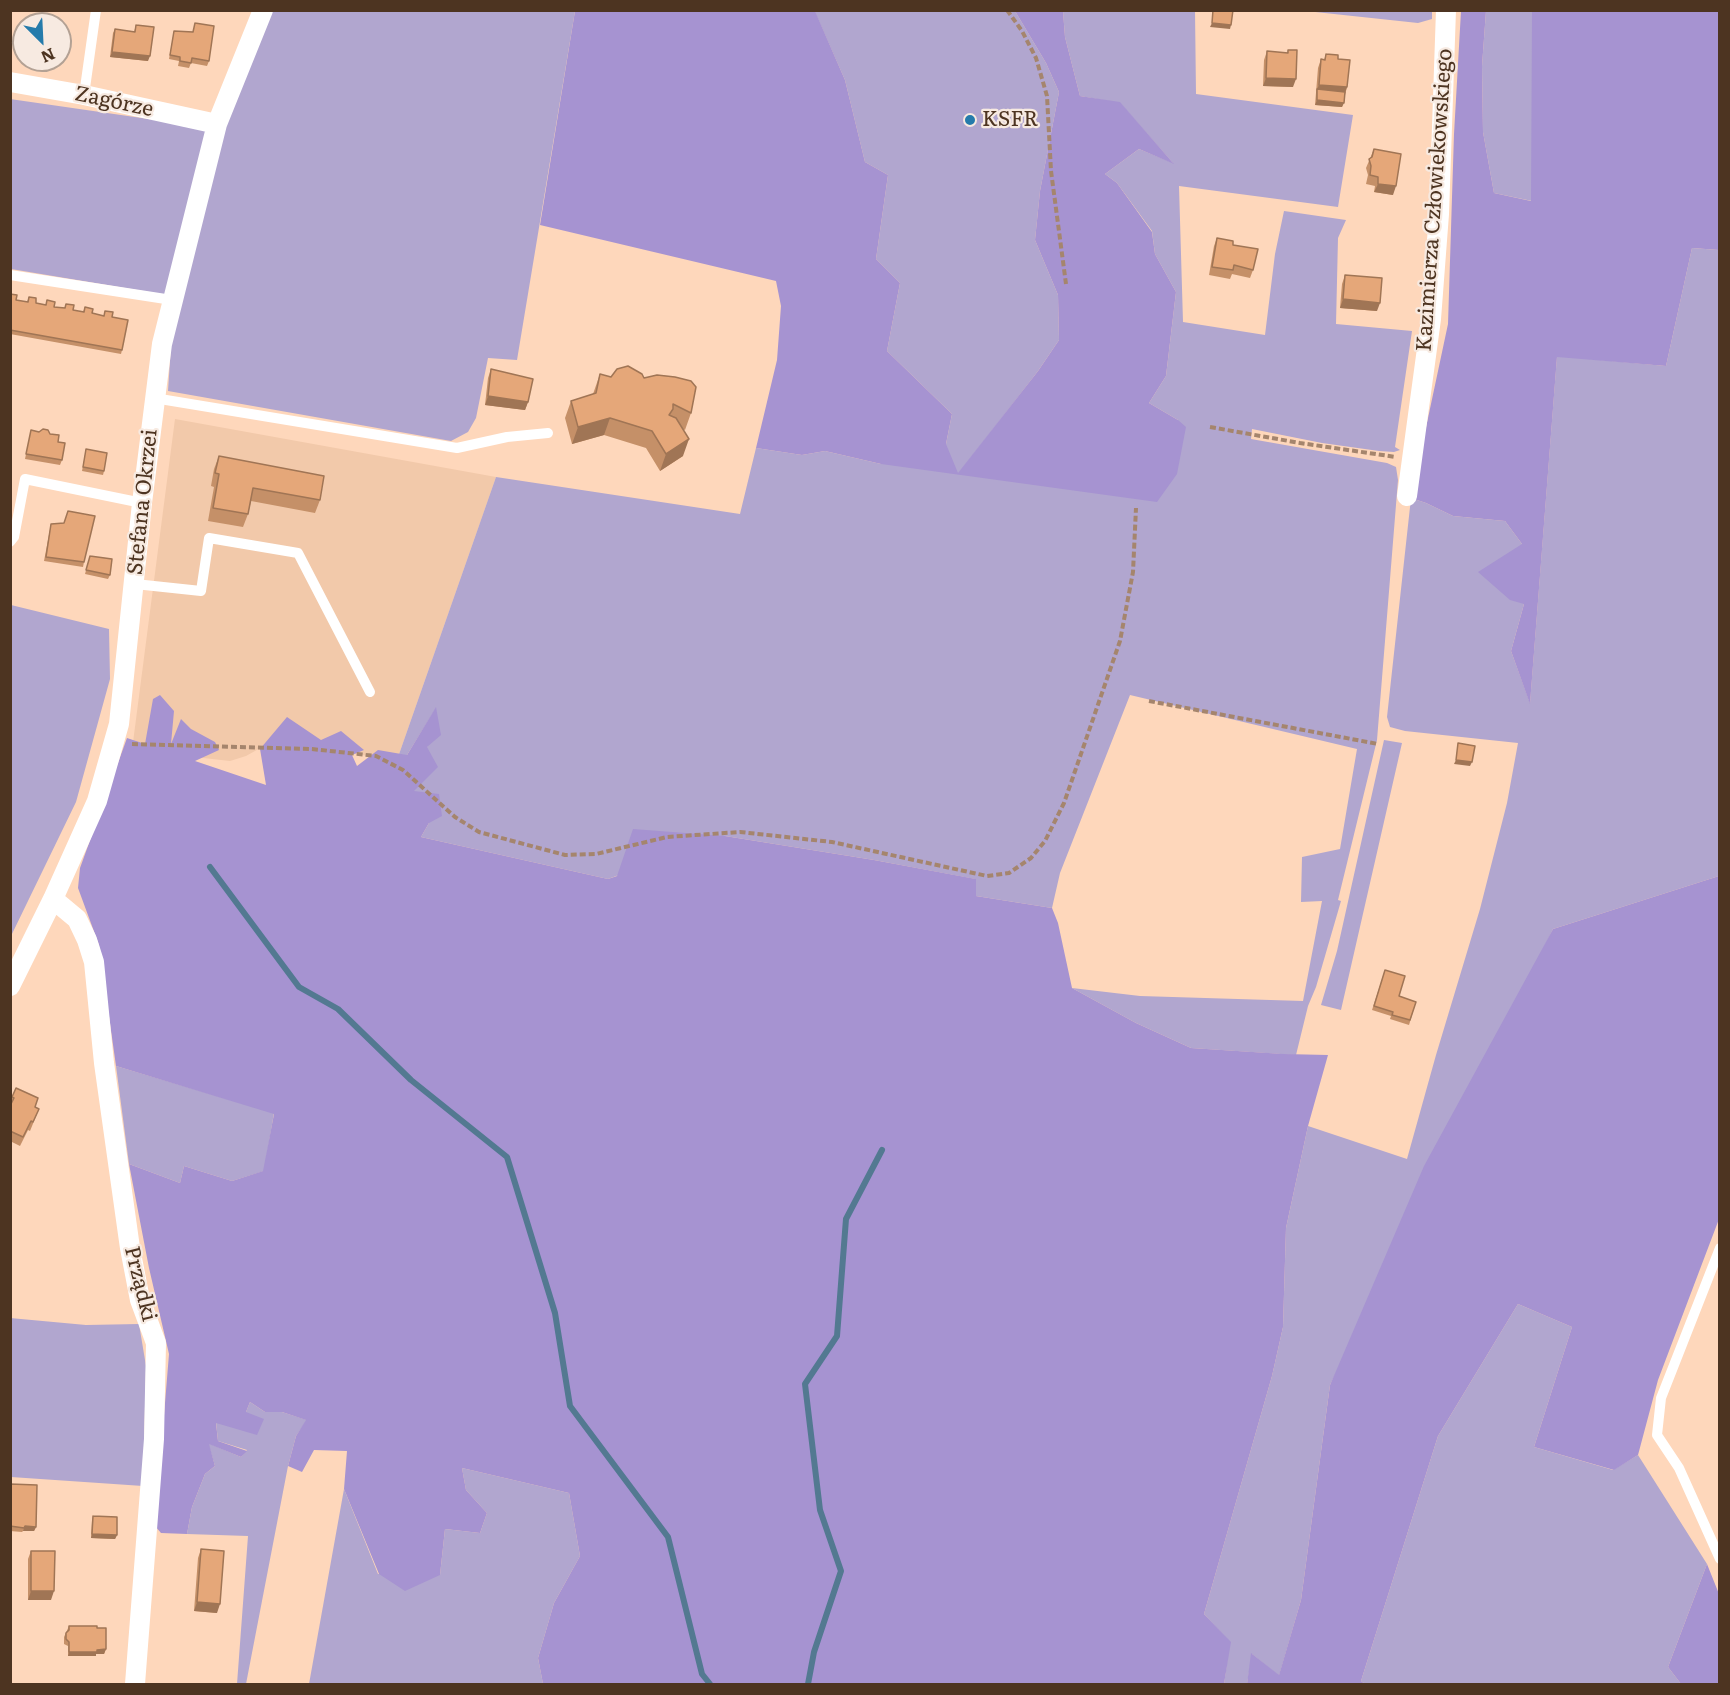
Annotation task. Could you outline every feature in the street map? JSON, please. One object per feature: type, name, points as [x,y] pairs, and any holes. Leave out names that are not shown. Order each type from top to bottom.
[{"type":"street","name":"Stefana Okrzei","points":[[10,986],[53,899],[97,801],[114,744],[119,724],[142,503],[162,344],[217,124],[263,10]]},
{"type":"street","name":"Kazimierza Człowiekowskiego","points":[[1407,496],[1431,319],[1438,214],[1446,10]]},
{"type":"street","name":"Zagórze","points":[[10,82],[84,95],[217,124]]},
{"type":"street","name":"Prządki","points":[[53,899],[77,918],[94,962],[104,1063],[130,1248],[141,1300],[156,1343],[154,1439],[135,1684]]},
{"type":"lane","points":[[84,95],[96,10]]},
{"type":"lane","points":[[10,275],[172,300]]},
{"type":"lane","points":[[154,398],[457,448],[507,437],[548,434]]},
{"type":"lane","points":[[10,542],[14,537],[25,479],[142,503]]},
{"type":"lane","points":[[135,584],[201,591],[209,538],[298,553],[370,692]]},
{"type":"lane","points":[[1719,1248],[1661,1398],[1658,1435],[1679,1468],[1719,1559]]},
{"type":"path","points":[[1006,10],[1022,31],[1035,58],[1047,96],[1051,171],[1065,284]]},
{"type":"path","points":[[1210,427],[1412,459]]},
{"type":"path","points":[[114,744],[312,749],[376,756],[403,770],[455,817],[479,832],[566,855],[596,854],[668,837],[740,832],[832,842],[987,876],[1009,873],[1032,858],[1046,841],[1064,803],[1120,641],[1132,572],[1136,507]]},
{"type":"path","points":[[1149,701],[1378,744]]},
{"type":"shaded area","points":[[1432,10],[1432,19],[1418,23],[1306,11]]},
{"type":"shaded area","points":[[263,11],[575,11],[517,360],[488,358],[476,418],[468,432],[451,441],[168,391],[175,286]]},
{"type":"shaded area","points":[[575,11],[815,11],[845,80],[865,162],[888,175],[876,259],[900,283],[887,351],[952,414],[946,444],[958,473],[1038,371],[1059,340],[1058,295],[1035,240],[1040,191],[1059,92],[1046,63],[1015,11],[1063,11],[1065,37],[1080,96],[1120,102],[1174,164],[1139,149],[1105,174],[1117,183],[1152,232],[1155,254],[1176,292],[1166,376],[1149,403],[1186,427],[1177,474],[1157,502],[881,464],[825,451],[802,455],[756,448],[777,360],[781,306],[776,281],[540,225]]},
{"type":"shaded area","points":[[807,11],[1015,11],[1046,63],[1059,92],[1040,191],[1035,240],[1058,295],[1059,340],[1038,371],[959,473],[1178,420],[1149,403],[1166,376],[1176,292],[1155,254],[1152,231],[1117,183],[1105,174],[1139,149],[1173,163],[1120,103],[1080,96],[1065,37],[1063,11],[1195,11],[1196,94],[1353,115],[1338,207],[1179,186],[1183,322],[1265,335],[1275,254],[1284,211],[1346,220],[1338,238],[1336,324],[1412,331],[1395,447],[1400,450],[1379,451],[1322,443],[1252,429],[1251,439],[1387,463],[1396,467],[1398,480],[1377,740],[1338,900],[1341,901],[1316,987],[1308,1006],[1296,1055],[1191,1048],[1136,1023],[1072,988],[1140,996],[1303,1001],[1322,901],[1301,902],[1302,857],[1340,849],[1357,749],[1130,695],[1060,873],[1052,908],[976,896],[975,879],[725,836],[608,879],[421,837],[429,823],[413,791],[436,708],[407,755],[397,760],[496,477],[740,514],[756,448],[802,455],[825,451],[881,464],[946,444],[952,414],[887,351],[900,283],[876,259],[888,175],[865,162],[845,80],[815,12]]},
{"type":"shaded area","points":[[1461,11],[1486,11],[1482,66],[1483,132],[1494,193],[1531,201],[1532,11],[1719,11],[1719,250],[1692,248],[1666,366],[1557,357],[1530,704],[1511,651],[1524,604],[1510,600],[1478,572],[1522,544],[1505,521],[1453,516],[1411,498],[1448,324],[1454,134]]},
{"type":"shaded area","points":[[1486,11],[1532,11],[1532,201],[1494,193],[1483,132],[1482,66]]},
{"type":"shaded area","points":[[10,99],[211,128],[167,295],[11,269]]},
{"type":"shaded area","points":[[1692,248],[1719,250],[1719,876],[1553,929],[1330,1385],[1301,1600],[1279,1676],[1252,1654],[1247,1684],[1224,1684],[1230,1642],[1204,1614],[1272,1376],[1283,1327],[1286,1228],[1308,1126],[1407,1159],[1480,909],[1507,803],[1518,743],[1405,731],[1390,727],[1387,717],[1411,498],[1453,516],[1505,521],[1522,544],[1524,604],[1511,651],[1530,703],[1557,356],[1666,366]]},
{"type":"shaded area","points":[[175,419],[496,477],[397,760],[271,742],[246,756],[230,761],[132,750]]},
{"type":"shaded area","points":[[11,605],[109,629],[110,679],[76,802],[11,936]]},
{"type":"shaded area","points":[[160,695],[174,711],[171,744],[181,719],[191,729],[215,742],[219,750],[195,761],[266,785],[260,749],[287,717],[321,740],[341,731],[364,750],[352,755],[357,766],[378,750],[407,755],[436,707],[441,735],[427,747],[438,767],[414,791],[439,794],[442,816],[429,823],[421,837],[608,879],[617,876],[633,829],[725,836],[976,879],[976,896],[1052,908],[1058,923],[1072,988],[1136,1023],[1191,1048],[1328,1055],[1308,1126],[1286,1228],[1283,1327],[1272,1376],[1204,1614],[1231,1642],[1224,1684],[543,1684],[538,1658],[554,1603],[580,1556],[569,1493],[462,1468],[466,1490],[487,1513],[480,1533],[445,1529],[440,1575],[405,1591],[379,1574],[344,1489],[347,1451],[314,1450],[302,1472],[288,1466],[296,1436],[306,1420],[282,1412],[265,1412],[250,1402],[246,1412],[264,1419],[257,1435],[216,1423],[218,1441],[247,1451],[241,1457],[209,1444],[215,1466],[205,1474],[192,1507],[187,1534],[161,1533],[155,1526],[169,1354],[149,1268],[129,1164],[180,1183],[184,1166],[232,1181],[263,1171],[274,1114],[116,1066],[99,945],[78,888],[80,868],[127,738],[145,744],[153,699]]},
{"type":"shaded area","points":[[1384,740],[1402,743],[1341,1010],[1321,1005],[1337,951]]},
{"type":"shaded area","points":[[1719,876],[1719,1219],[1658,1380],[1638,1455],[1614,1470],[1534,1447],[1572,1327],[1518,1304],[1438,1436],[1361,1681],[1365,1684],[1247,1684],[1251,1653],[1279,1675],[1301,1600],[1330,1385],[1424,1166],[1553,929]]},
{"type":"shaded area","points":[[116,1066],[274,1113],[264,1171],[232,1181],[184,1166],[180,1183],[129,1164]]},
{"type":"shaded area","points":[[1518,1304],[1572,1327],[1534,1447],[1613,1470],[1638,1455],[1707,1564],[1668,1667],[1681,1684],[1365,1684],[1361,1681],[1438,1436]]},
{"type":"shaded area","points":[[10,1318],[86,1325],[139,1324],[146,1366],[143,1486],[11,1477]]},
{"type":"shaded area","points":[[250,1402],[265,1412],[282,1412],[307,1420],[296,1436],[288,1466],[246,1684],[237,1684],[248,1536],[187,1534],[192,1507],[205,1474],[215,1466],[208,1443],[241,1457],[247,1450],[218,1441],[216,1422],[246,1412]]},
{"type":"shaded area","points":[[462,1468],[569,1493],[580,1556],[554,1603],[538,1658],[543,1684],[309,1684],[344,1489],[378,1574],[440,1575],[445,1529],[480,1533],[487,1513],[466,1490]]},
{"type":"shaded area","points":[[1707,1564],[1719,1594],[1719,1684],[1681,1684],[1668,1667]]},
{"type":"building","points":[[1213,10],[1233,10],[1231,25],[1212,23]]},
{"type":"building","points":[[195,23],[214,26],[209,61],[192,58],[191,63],[180,61],[180,57],[170,55],[174,31],[193,32]]},
{"type":"building","points":[[136,25],[154,27],[150,56],[112,52],[115,29],[135,32]]},
{"type":"building","points":[[1288,50],[1297,50],[1296,79],[1266,78],[1267,51],[1288,53]]},
{"type":"building","points":[[1326,54],[1338,55],[1338,59],[1350,60],[1347,87],[1319,85],[1321,59],[1325,60]]},
{"type":"building","points":[[1317,89],[1345,92],[1344,103],[1317,100]]},
{"type":"building","points":[[1374,149],[1401,154],[1396,186],[1378,184],[1378,177],[1370,175],[1369,159]]},
{"type":"building","points":[[1217,238],[1233,241],[1233,245],[1258,249],[1253,270],[1234,265],[1233,270],[1212,267]]},
{"type":"building","points":[[1345,275],[1382,278],[1380,303],[1343,299]]},
{"type":"building","points":[[10,294],[17,295],[16,300],[28,302],[29,297],[36,298],[36,303],[46,305],[47,300],[55,302],[54,307],[65,308],[66,304],[74,305],[73,310],[84,312],[85,307],[93,309],[92,313],[104,316],[105,311],[113,312],[112,317],[128,320],[122,350],[10,330]]},
{"type":"building","points":[[628,366],[642,374],[644,378],[657,375],[675,377],[691,381],[696,387],[691,413],[673,404],[669,415],[676,418],[689,439],[666,454],[652,431],[610,418],[578,427],[571,401],[596,393],[600,374],[611,377],[617,369]]},
{"type":"building","points":[[491,369],[533,379],[528,402],[488,396]]},
{"type":"building","points":[[43,429],[48,430],[50,434],[59,435],[58,442],[65,443],[62,460],[26,454],[31,430],[39,432]]},
{"type":"building","points":[[86,449],[107,453],[104,471],[83,467]]},
{"type":"building","points":[[219,456],[324,476],[320,500],[253,488],[248,514],[213,508],[219,474],[215,473]]},
{"type":"building","points":[[68,511],[95,516],[84,562],[46,557],[51,524],[64,523]]},
{"type":"building","points":[[90,556],[112,559],[110,575],[86,570]]},
{"type":"building","points":[[1458,743],[1475,746],[1472,762],[1456,760]]},
{"type":"building","points":[[1385,970],[1405,976],[1399,996],[1416,1002],[1410,1020],[1392,1015],[1393,1012],[1374,1006]]},
{"type":"building","points":[[16,1088],[38,1098],[35,1107],[39,1109],[23,1137],[10,1131],[10,1106]]},
{"type":"building","points":[[10,1484],[37,1485],[36,1527],[10,1526]]},
{"type":"building","points":[[93,1516],[117,1517],[117,1535],[92,1534]]},
{"type":"building","points":[[201,1549],[224,1551],[220,1604],[197,1602]]},
{"type":"building","points":[[31,1551],[55,1551],[54,1591],[31,1591]]},
{"type":"building","points":[[69,1626],[106,1628],[106,1649],[97,1650],[97,1652],[69,1652],[66,1633]]},
{"type":"waterway","points":[[210,867],[299,987],[338,1009],[411,1080],[507,1157],[555,1313],[570,1406],[668,1537],[702,1674],[710,1684]]},
{"type":"waterway","points":[[808,1684],[814,1652],[841,1571],[820,1510],[805,1384],[837,1336],[846,1219],[882,1150]]},
{"type":"place","name":"KSFR","points":[[970,120]]}]
